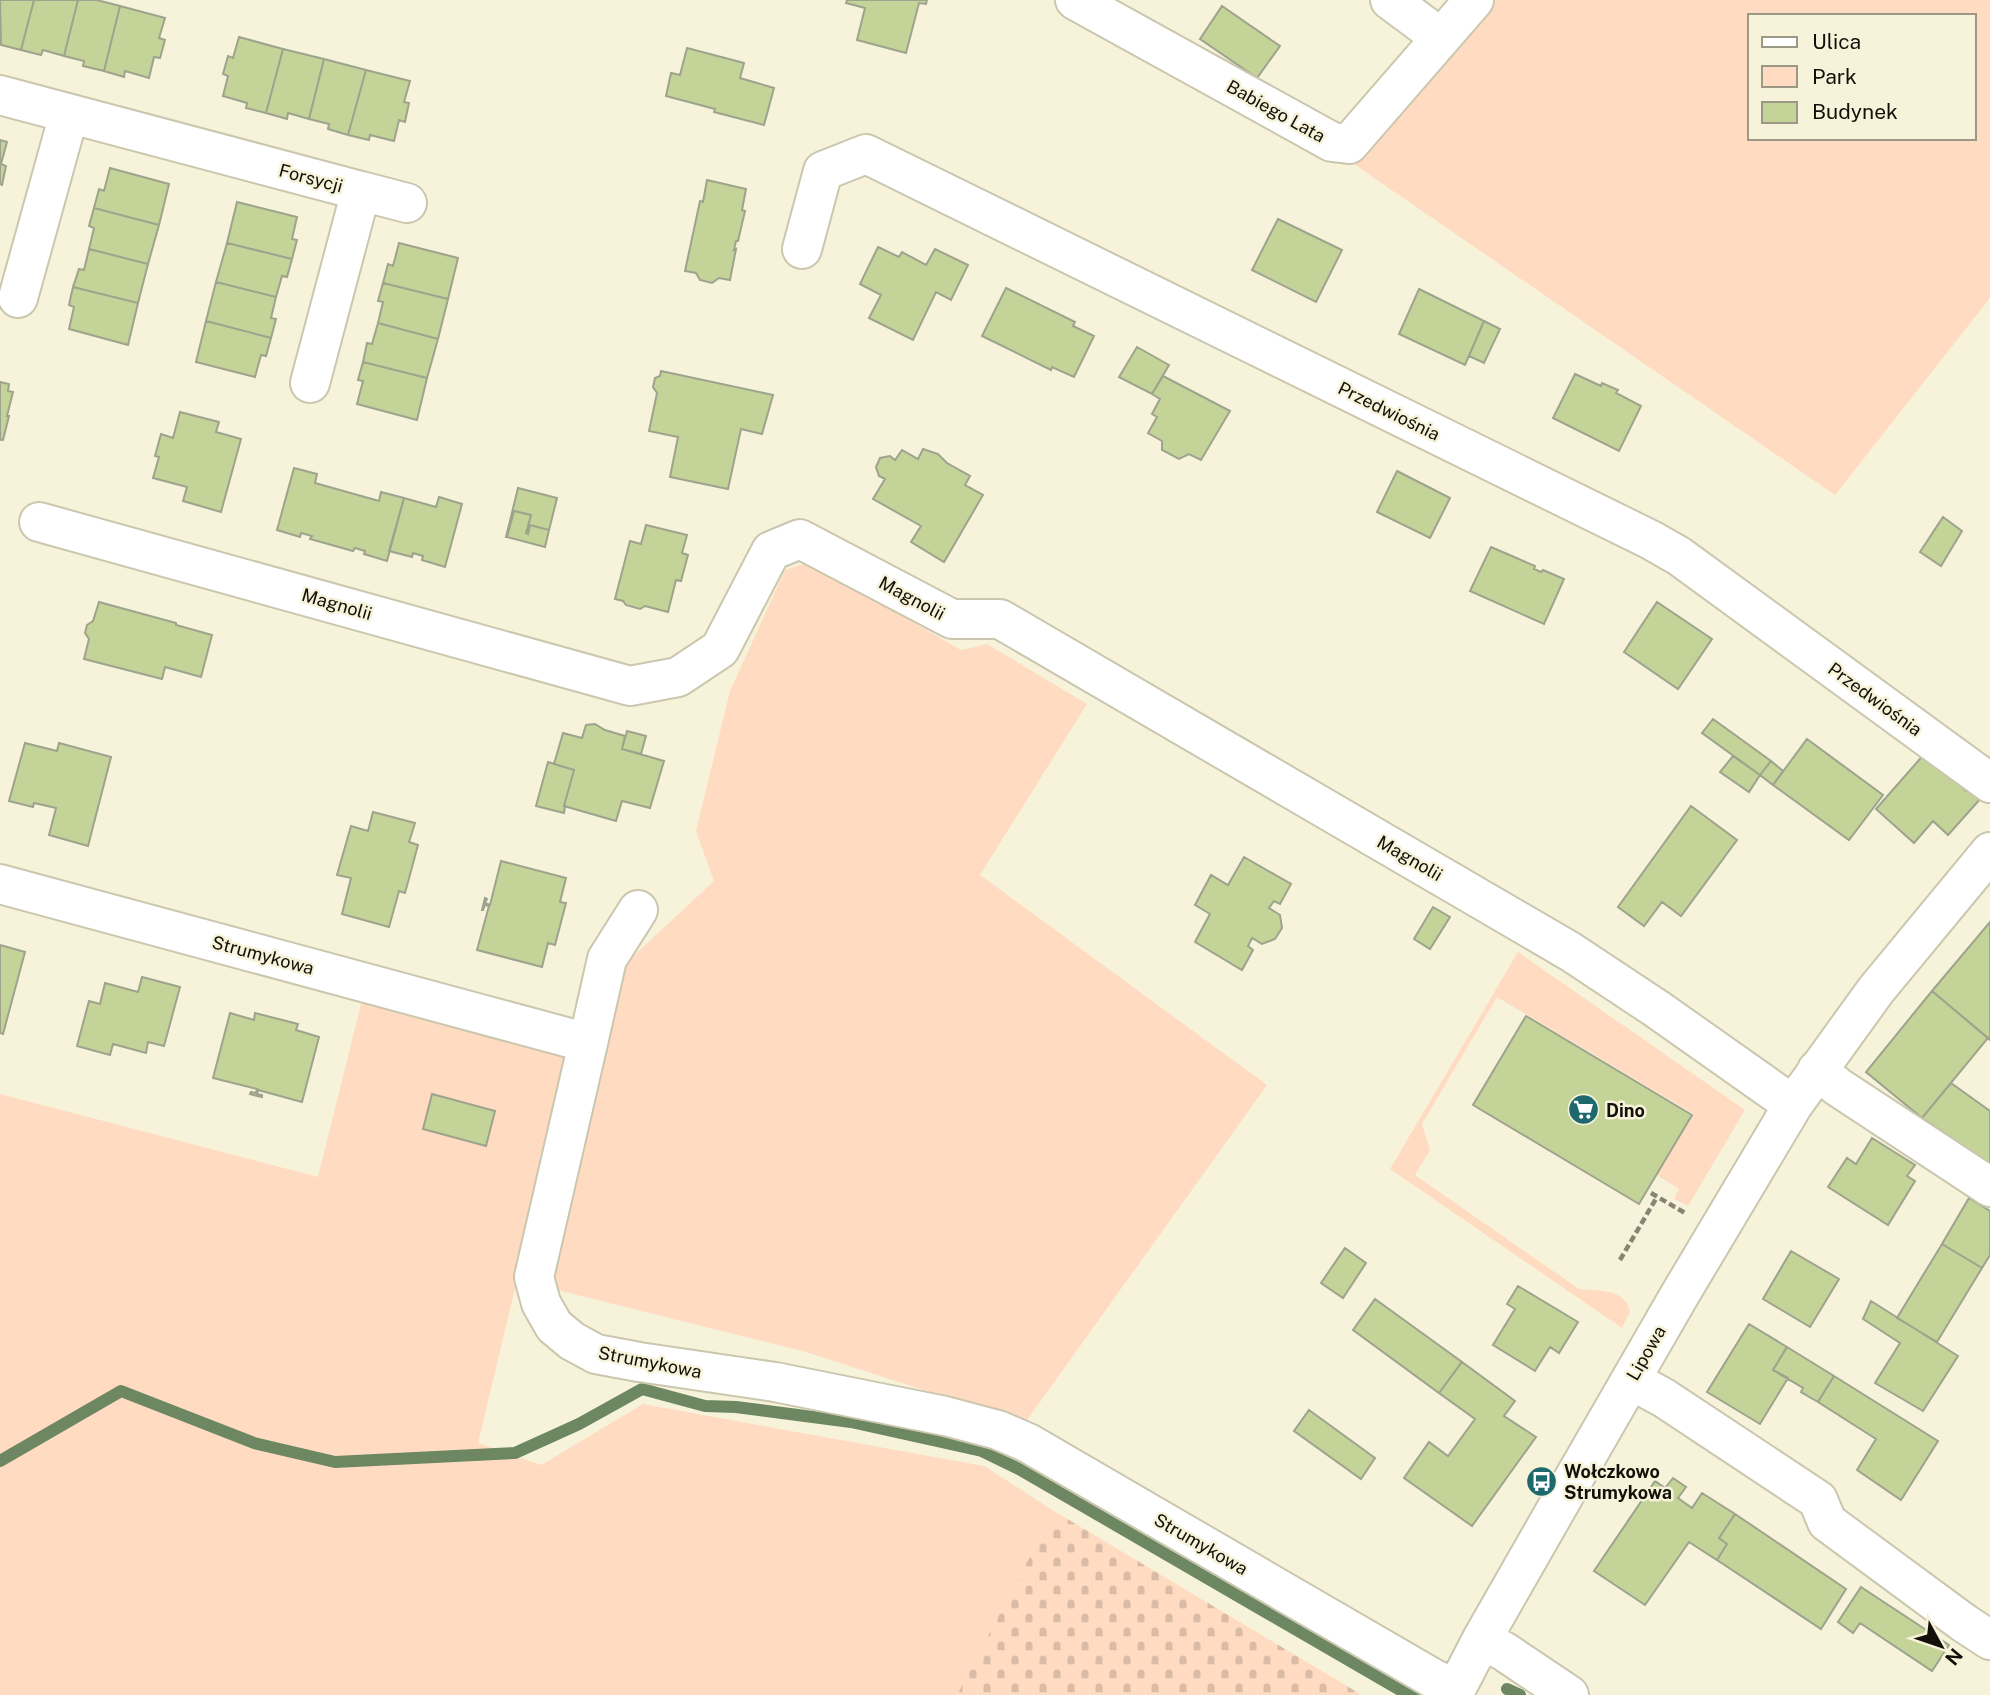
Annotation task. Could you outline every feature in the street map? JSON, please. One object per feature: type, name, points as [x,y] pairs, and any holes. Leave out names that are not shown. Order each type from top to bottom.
[{"type":"street","name":"Babiego Lata","points":[[1075,0],[1332,142],[1349,144],[1474,0]]},
{"type":"street","points":[[1390,0],[1441,38]]},
{"type":"street","name":"Forsycji","points":[[0,95],[361,191],[310,383]]},
{"type":"street","points":[[18,298],[69,114]]},
{"type":"street","name":"Przedwiośnia","points":[[803,249],[823,171],[866,154],[1651,540],[1679,556],[1990,783]]},
{"type":"street","points":[[361,191],[407,203]]},
{"type":"street","name":"Magnolii","points":[[39,522],[631,686],[678,677],[719,649],[771,551],[800,539],[952,620],[1000,619],[1570,952],[1666,1015],[1793,1105]]},
{"type":"street","name":"Lipowa","points":[[1455,1691],[1482,1639],[1631,1380],[1793,1105],[1875,990],[1990,852]]},
{"type":"street","name":"Strumykowa","points":[[0,884],[588,1043],[534,1277],[541,1303],[554,1326],[572,1341],[596,1354],[775,1382],[945,1416],[998,1430],[1028,1443],[1455,1691]]},
{"type":"street","points":[[588,1043],[607,959],[638,910]]},
{"type":"street","points":[[1817,1070],[1838,1087],[1990,1187]]},
{"type":"street","points":[[1631,1380],[1664,1398],[1818,1500],[1827,1522],[1990,1640]]},
{"type":"street","points":[[1482,1639],[1569,1695]]},
{"type":"path","points":[[1651,1193],[1695,1219]]},
{"type":"path","points":[[1620,1260],[1657,1197]]},
{"type":"green space","points":[[1495,0],[1990,0],[1990,298],[1835,495],[1351,162]]},
{"type":"green space","points":[[809,562],[961,650],[987,644],[1087,704],[980,875],[1267,1085],[1025,1423],[806,1352],[517,1280],[478,1443],[541,1465],[643,1404],[984,1466],[1054,1511],[957,1695],[0,1695],[0,1094],[318,1177],[362,1000],[603,1065],[628,961],[714,881],[696,831],[730,691],[785,570]]},
{"type":"green space","points":[[1518,952],[1745,1110],[1688,1206],[1674,1199],[1679,1189],[1657,1175],[1694,1114],[1497,997],[1422,1124],[1430,1150],[1415,1175],[1579,1289],[1610,1292],[1623,1299],[1630,1312],[1622,1328],[1390,1169]]},
{"type":"green space","points":[[1054,1511],[1362,1695],[957,1695]]},
{"type":"building","points":[[0,0],[34,0],[21,50],[1,45]]},
{"type":"building","points":[[34,0],[78,0],[64,56],[43,50],[41,55],[21,50]]},
{"type":"building","points":[[78,0],[97,0],[120,6],[104,71],[83,66],[84,61],[64,56]]},
{"type":"building","points":[[847,0],[927,0],[926,4],[919,3],[906,53],[857,40],[865,8],[846,3]]},
{"type":"building","points":[[120,6],[165,18],[159,38],[165,40],[160,58],[154,57],[149,78],[125,71],[124,77],[104,71]]},
{"type":"building","points":[[1222,6],[1280,46],[1257,78],[1200,39]]},
{"type":"building","points":[[239,37],[283,49],[266,113],[246,108],[247,103],[223,96],[228,76],[223,74],[228,56],[233,58]]},
{"type":"building","points":[[687,48],[744,63],[740,78],[774,88],[764,125],[666,96],[671,73],[680,75]]},
{"type":"building","points":[[283,49],[324,59],[309,119],[288,113],[287,119],[266,113]]},
{"type":"building","points":[[324,59],[366,70],[348,135],[328,129],[329,124],[309,119]]},
{"type":"building","points":[[366,70],[410,81],[404,102],[409,103],[405,122],[399,120],[394,141],[370,135],[369,140],[348,135]]},
{"type":"building","points":[[0,140],[7,142],[1,164],[6,166],[2,185],[0,184]]},
{"type":"building","points":[[110,168],[169,184],[159,225],[94,208],[99,189],[104,191]]},
{"type":"building","points":[[707,180],[746,189],[742,210],[745,211],[734,250],[736,249],[730,280],[719,278],[712,283],[700,280],[696,273],[685,271]]},
{"type":"building","points":[[237,202],[297,217],[292,239],[297,240],[292,259],[227,243]]},
{"type":"building","points":[[94,208],[159,225],[148,264],[89,249],[94,228],[89,226]]},
{"type":"building","points":[[1278,219],[1342,250],[1316,302],[1252,270]]},
{"type":"building","points":[[227,243],[292,259],[287,277],[282,276],[276,297],[216,282]]},
{"type":"building","points":[[399,243],[458,258],[448,299],[383,283],[388,264],[393,266]]},
{"type":"building","points":[[878,247],[899,257],[902,252],[926,265],[935,249],[968,265],[951,300],[936,292],[913,340],[869,318],[881,295],[860,284]]},
{"type":"building","points":[[89,249],[148,264],[138,303],[73,287],[79,269],[84,270]]},
{"type":"building","points":[[216,282],[276,297],[271,318],[276,319],[271,338],[206,321]]},
{"type":"building","points":[[383,283],[448,299],[438,339],[378,323],[383,302],[378,301]]},
{"type":"building","points":[[73,287],[138,303],[128,345],[69,329],[74,307],[69,305]]},
{"type":"building","points":[[1006,288],[1075,322],[1073,326],[1094,336],[1074,377],[1052,367],[1051,370],[982,336]]},
{"type":"building","points":[[1419,289],[1484,321],[1465,365],[1399,334]]},
{"type":"building","points":[[206,321],[271,338],[266,356],[261,355],[255,377],[196,362]]},
{"type":"building","points":[[1484,321],[1500,329],[1484,363],[1469,356]]},
{"type":"building","points":[[378,323],[438,339],[427,378],[363,362],[367,343],[372,344]]},
{"type":"building","points":[[1137,347],[1169,365],[1152,394],[1119,377]]},
{"type":"building","points":[[363,362],[427,378],[417,420],[357,404],[363,381],[358,380]]},
{"type":"building","points":[[661,371],[773,395],[762,434],[741,429],[728,489],[670,477],[678,437],[649,431],[657,393],[653,387],[655,378],[660,376]]},
{"type":"building","points":[[1575,374],[1601,386],[1602,383],[1618,390],[1616,393],[1641,406],[1619,451],[1553,418]]},
{"type":"building","points":[[1163,376],[1230,411],[1201,460],[1189,454],[1179,459],[1162,450],[1162,441],[1148,433],[1157,417],[1152,414],[1160,399],[1152,394]]},
{"type":"building","points":[[0,382],[9,384],[8,391],[13,392],[3,440],[0,439]]},
{"type":"building","points":[[180,412],[219,422],[216,432],[241,439],[221,512],[183,501],[187,487],[153,478],[159,457],[155,456],[161,434],[173,438]]},
{"type":"building","points":[[923,449],[938,454],[947,463],[970,476],[965,485],[983,495],[944,562],[911,542],[921,526],[873,499],[885,479],[879,476],[876,467],[880,458],[890,456],[895,460],[902,450],[918,459]]},
{"type":"building","points":[[294,468],[317,474],[315,483],[379,501],[381,492],[404,498],[387,561],[364,554],[365,551],[355,548],[353,551],[310,539],[312,536],[301,533],[300,537],[277,530]]},
{"type":"building","points":[[1397,471],[1450,498],[1430,538],[1377,512]]},
{"type":"building","points":[[518,488],[557,498],[549,530],[530,525],[528,534],[526,533],[531,515],[514,511],[506,537]]},
{"type":"building","points":[[439,497],[462,504],[445,567],[422,560],[423,556],[413,553],[412,557],[389,551],[404,498],[436,507]]},
{"type":"building","points":[[514,511],[531,515],[526,533],[528,534],[530,525],[549,530],[545,547],[507,537]]},
{"type":"building","points":[[1943,517],[1962,531],[1941,566],[1920,552]]},
{"type":"building","points":[[646,525],[687,535],[682,553],[688,555],[681,581],[676,580],[668,612],[645,606],[640,609],[615,599],[630,541],[641,544]]},
{"type":"building","points":[[1491,547],[1535,566],[1534,569],[1564,579],[1544,624],[1470,591]]},
{"type":"building","points":[[99,602],[212,635],[201,677],[165,667],[162,679],[84,659],[89,639],[85,633],[87,625],[93,621]]},
{"type":"building","points":[[1657,602],[1712,639],[1678,689],[1624,652]]},
{"type":"building","points":[[1713,719],[1771,761],[1760,775],[1702,733]]},
{"type":"building","points":[[595,724],[625,736],[622,749],[664,761],[650,808],[622,801],[616,821],[564,806],[574,770],[554,764],[563,733],[582,738],[586,725]]},
{"type":"building","points":[[627,731],[646,736],[641,754],[622,749]]},
{"type":"building","points":[[1807,739],[1883,795],[1849,840],[1773,785]]},
{"type":"building","points":[[25,743],[57,751],[59,743],[111,757],[88,846],[49,835],[56,808],[34,803],[33,807],[9,801]]},
{"type":"building","points":[[1926,752],[1966,791],[1970,785],[1982,797],[1948,835],[1933,821],[1914,843],[1876,809]]},
{"type":"building","points":[[1733,756],[1760,775],[1749,792],[1720,772]]},
{"type":"building","points":[[1771,761],[1783,771],[1773,785],[1760,775]]},
{"type":"building","points":[[548,762],[574,770],[564,813],[536,806]]},
{"type":"building","points":[[1691,806],[1737,840],[1681,916],[1662,902],[1644,926],[1618,907]]},
{"type":"building","points":[[373,812],[415,823],[409,842],[418,845],[405,893],[399,891],[389,927],[342,914],[351,878],[337,875],[351,826],[368,831]]},
{"type":"building","points":[[1244,857],[1291,884],[1280,904],[1274,901],[1269,908],[1280,915],[1282,928],[1275,939],[1262,944],[1252,938],[1248,946],[1253,950],[1242,970],[1195,942],[1210,914],[1195,905],[1211,875],[1228,885]]},
{"type":"building","points":[[501,861],[566,878],[560,902],[566,903],[555,945],[548,943],[542,967],[477,950],[489,906],[485,905],[482,910],[485,898],[485,903],[490,905]]},
{"type":"building","points":[[1433,907],[1450,917],[1430,949],[1414,939]]},
{"type":"building","points":[[1990,922],[1990,1040],[1932,991]]},
{"type":"building","points":[[0,945],[25,952],[3,1034],[0,1033]]},
{"type":"building","points":[[142,977],[180,987],[164,1046],[148,1042],[146,1053],[113,1044],[110,1055],[77,1046],[89,1001],[100,1004],[105,983],[138,992]]},
{"type":"building","points":[[1932,991],[1988,1038],[1922,1118],[1866,1072]]},
{"type":"building","points":[[230,1013],[254,1020],[255,1013],[298,1024],[296,1030],[319,1037],[302,1102],[258,1090],[257,1094],[262,1097],[257,1096],[250,1094],[256,1093],[257,1089],[213,1078]]},
{"type":"building","name":"Dino","points":[[1526,1016],[1692,1115],[1639,1204],[1473,1105]]},
{"type":"building","points":[[1951,1083],[1990,1111],[1990,1164],[1922,1118]]},
{"type":"building","points":[[432,1094],[495,1111],[486,1146],[423,1129]]},
{"type":"building","points":[[1872,1138],[1915,1165],[1907,1176],[1915,1181],[1888,1225],[1828,1187],[1847,1158],[1856,1164]]},
{"type":"building","points":[[1969,1198],[1990,1211],[1990,1255],[1982,1268],[1942,1244]]},
{"type":"building","points":[[1942,1244],[1982,1268],[1937,1342],[1897,1318]]},
{"type":"building","points":[[1345,1248],[1366,1263],[1343,1298],[1321,1283]]},
{"type":"building","points":[[1791,1251],[1839,1279],[1810,1327],[1763,1299]]},
{"type":"building","points":[[1518,1286],[1578,1322],[1559,1353],[1550,1347],[1535,1371],[1493,1345],[1515,1309],[1507,1304]]},
{"type":"building","points":[[1375,1299],[1462,1362],[1439,1393],[1353,1330]]},
{"type":"building","points":[[1871,1301],[1958,1356],[1923,1411],[1875,1383],[1900,1343],[1863,1319]]},
{"type":"building","points":[[1749,1324],[1787,1347],[1773,1370],[1788,1378],[1760,1424],[1707,1392]]},
{"type":"building","points":[[1787,1347],[1834,1376],[1818,1402],[1801,1392],[1803,1388],[1773,1370]]},
{"type":"building","points":[[1462,1362],[1515,1401],[1504,1416],[1536,1437],[1472,1526],[1404,1478],[1429,1442],[1448,1456],[1475,1419],[1439,1393]]},
{"type":"building","points":[[1834,1376],[1938,1441],[1901,1500],[1857,1470],[1876,1439],[1818,1402]]},
{"type":"building","points":[[1309,1410],[1375,1458],[1361,1479],[1294,1431]]},
{"type":"building","points":[[1673,1478],[1686,1487],[1678,1498],[1692,1508],[1702,1493],[1735,1514],[1719,1538],[1727,1544],[1717,1560],[1689,1542],[1645,1605],[1594,1571],[1655,1481],[1665,1488]]},
{"type":"building","points":[[1735,1514],[1846,1589],[1821,1629],[1717,1560],[1727,1544],[1719,1538]]},
{"type":"building","points":[[1861,1587],[1949,1645],[1932,1671],[1860,1623],[1853,1633],[1838,1622]]},
{"type":"waterway","points":[[0,1461],[121,1391],[254,1443],[335,1462],[515,1453],[579,1424],[642,1389],[705,1406],[736,1407],[851,1422],[982,1451],[1019,1469],[1407,1694],[1414,1695]]},
{"type":"waterway","points":[[1507,1689],[1520,1695]]},
{"type":"place","name":"Dino","points":[[1583,1110]]},
{"type":"place","name":"Wołczkowo Strumykowa","points":[[1541,1481]]}]
